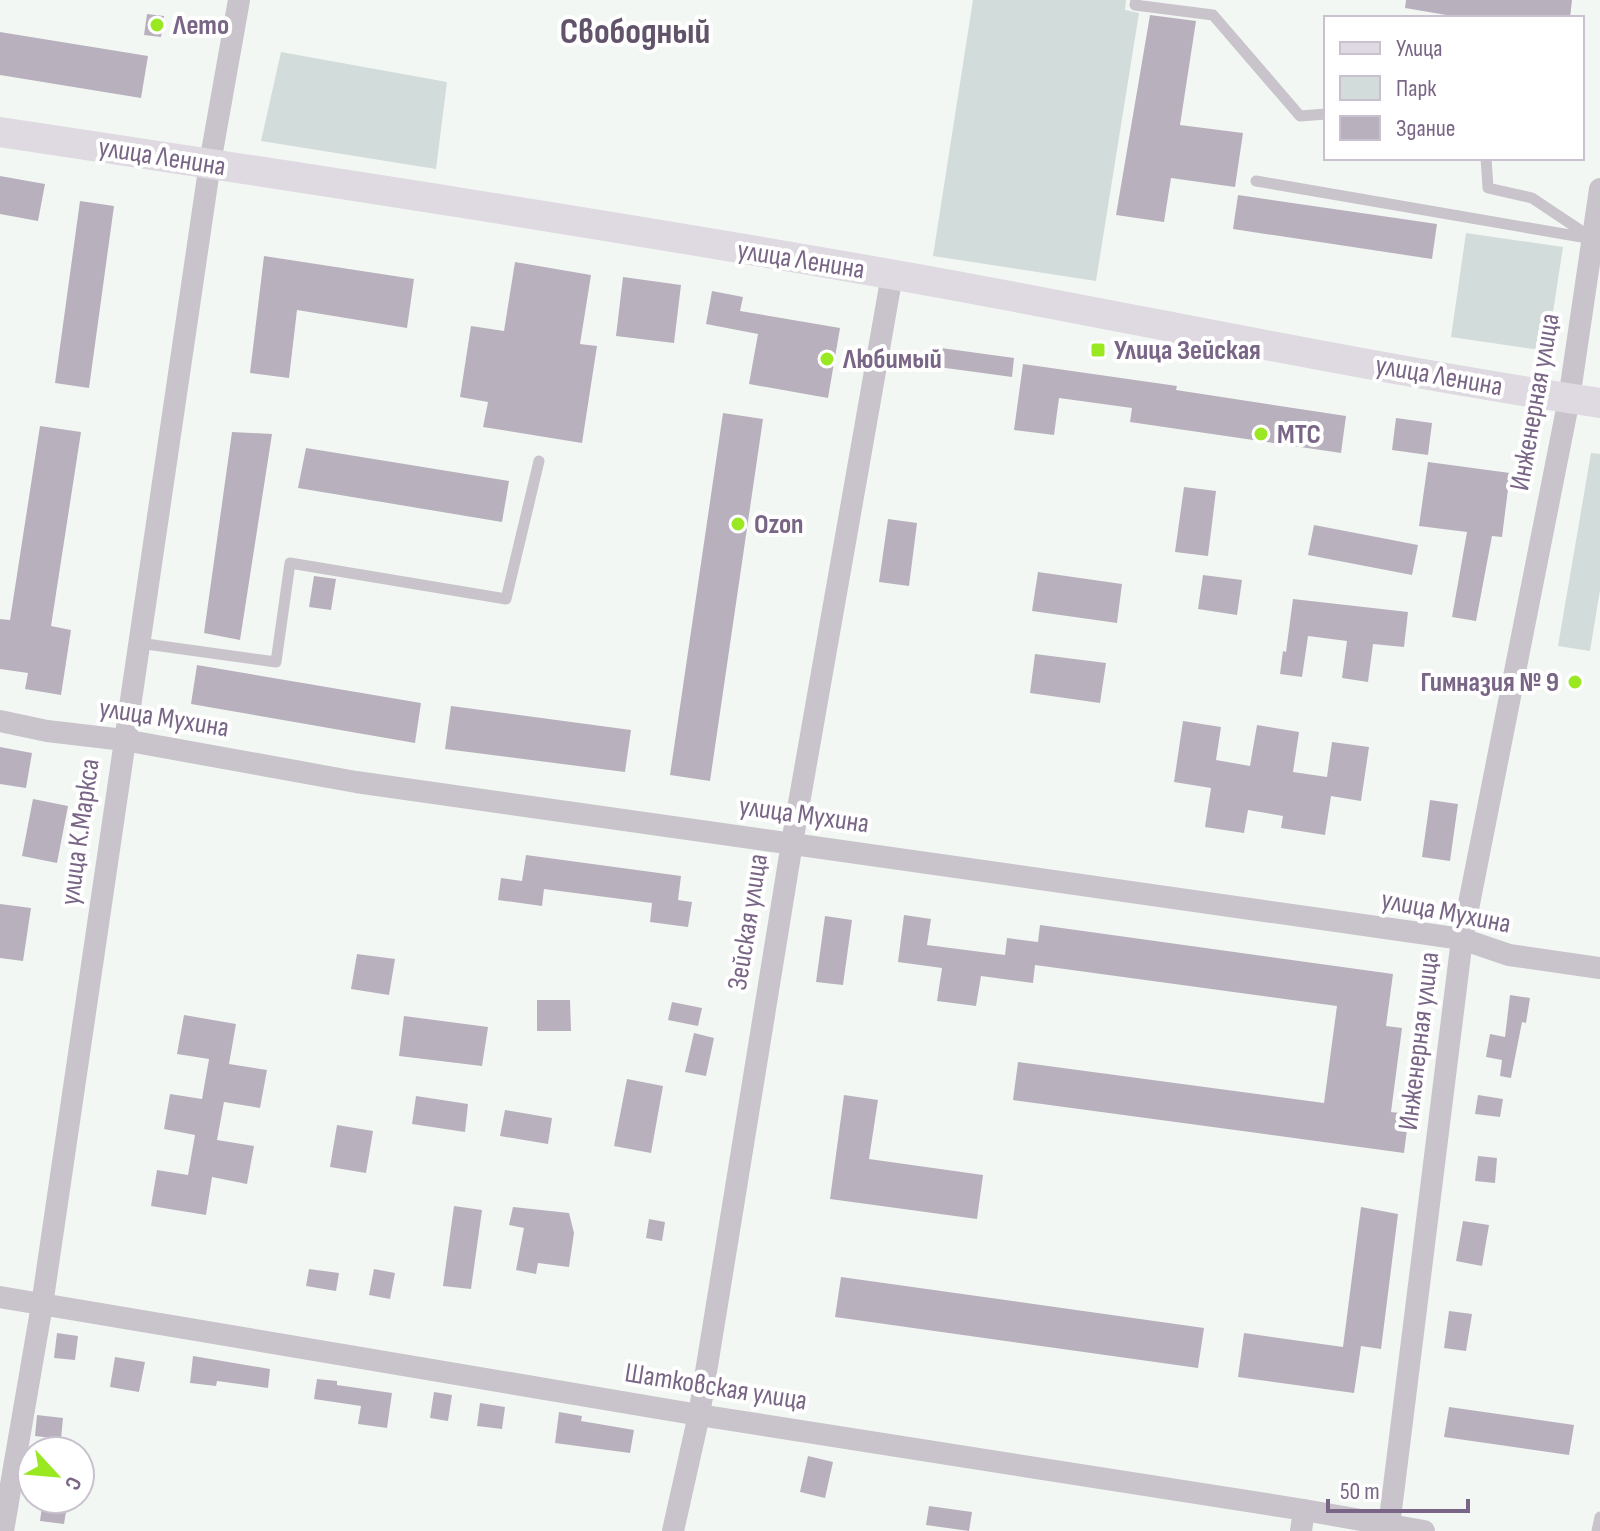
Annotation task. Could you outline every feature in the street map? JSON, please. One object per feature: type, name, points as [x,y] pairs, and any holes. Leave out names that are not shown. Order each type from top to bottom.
[{"type":"main road","name":"улица Ленина","points":[[0,132],[210,163],[892,275],[1600,403]]},
{"type":"street","name":"улица К.Маркса","points":[[3,1531],[4,1493],[42,1305],[210,163],[239,0]]},
{"type":"street","name":"Инженерная улица","points":[[1389,1526],[1462,939],[1569,399],[1600,189]]},
{"type":"street","name":"Зейская улица","points":[[673,1531],[699,1415],[792,843],[892,275]]},
{"type":"street","name":"улица Мухина","points":[[0,721],[356,782],[1462,939],[1509,955],[1600,968]]},
{"type":"street","name":"Шатковская улица","points":[[0,1297],[1302,1520],[1424,1531]]},
{"type":"lane","points":[[1136,0],[1135,5],[1213,15],[1300,116],[1324,114]]},
{"type":"lane","points":[[1486,160],[1488,188],[1532,198],[1593,239]]},
{"type":"lane","points":[[1256,181],[1593,239]]},
{"type":"lane","points":[[139,643],[276,662],[290,563],[506,599],[539,461]]},
{"type":"lane","points":[[1597,1531],[1600,1517]]},
{"type":"green space","points":[[973,0],[1126,0],[1125,10],[1139,13],[1096,281],[933,256]]},
{"type":"green space","points":[[281,52],[447,82],[436,169],[261,141]]},
{"type":"green space","points":[[1466,233],[1563,247],[1547,351],[1451,337]]},
{"type":"green space","points":[[1591,453],[1600,454],[1600,590],[1590,651],[1558,646]]},
{"type":"building","points":[[1406,0],[1572,0],[1570,16],[1452,16],[1405,8]]},
{"type":"building","points":[[147,14],[164,16],[161,37],[144,35]]},
{"type":"building","points":[[1150,15],[1196,21],[1180,125],[1243,133],[1235,187],[1171,178],[1164,222],[1116,215]]},
{"type":"building","points":[[0,32],[148,56],[141,98],[0,75]]},
{"type":"building","points":[[0,176],[45,184],[38,221],[0,214]]},
{"type":"building","points":[[1238,195],[1437,224],[1432,259],[1233,229]]},
{"type":"building","points":[[80,201],[114,206],[89,388],[55,383]]},
{"type":"building","points":[[264,256],[414,279],[407,328],[297,310],[289,378],[250,373]]},
{"type":"building","points":[[515,262],[591,275],[580,344],[597,346],[582,443],[483,427],[488,402],[460,397],[471,326],[504,331]]},
{"type":"building","points":[[623,277],[681,285],[674,343],[616,336]]},
{"type":"building","points":[[712,291],[743,297],[740,311],[840,328],[828,398],[749,384],[758,334],[706,324]]},
{"type":"building","points":[[934,347],[1014,358],[1012,377],[931,366]]},
{"type":"building","points":[[1023,364],[1177,386],[1176,390],[1346,416],[1341,453],[1130,422],[1132,408],[1059,398],[1054,435],[1014,430]]},
{"type":"building","points":[[723,413],[763,419],[710,781],[670,775]]},
{"type":"building","points":[[1396,418],[1432,423],[1428,455],[1392,450]]},
{"type":"building","points":[[40,426],[81,432],[51,626],[71,630],[61,695],[25,689],[28,673],[0,669],[0,619],[10,620]]},
{"type":"building","points":[[232,432],[272,434],[240,640],[204,633]]},
{"type":"building","points":[[306,448],[509,481],[502,522],[298,488]]},
{"type":"building","points":[[1428,462],[1510,473],[1502,537],[1492,536],[1476,621],[1452,617],[1467,532],[1419,526]]},
{"type":"building","points":[[1184,487],[1216,491],[1208,556],[1175,552]]},
{"type":"building","points":[[888,519],[917,523],[909,586],[879,582]]},
{"type":"building","points":[[1314,525],[1418,545],[1412,575],[1308,555]]},
{"type":"building","points":[[1038,572],[1122,584],[1117,623],[1032,611]]},
{"type":"building","points":[[1203,575],[1242,580],[1237,615],[1198,609]]},
{"type":"building","points":[[314,576],[336,579],[331,610],[309,607]]},
{"type":"building","points":[[1293,599],[1408,612],[1404,647],[1373,644],[1368,682],[1342,678],[1347,641],[1308,636],[1302,677],[1280,674]]},
{"type":"building","points":[[1035,654],[1106,663],[1100,703],[1030,693]]},
{"type":"building","points":[[197,665],[421,703],[415,743],[191,704]]},
{"type":"building","points":[[451,706],[631,730],[625,772],[445,749]]},
{"type":"building","points":[[1183,721],[1221,727],[1216,760],[1250,766],[1257,725],[1299,732],[1293,772],[1327,777],[1332,742],[1369,747],[1361,801],[1331,796],[1325,835],[1281,828],[1283,816],[1248,810],[1244,833],[1205,827],[1211,788],[1174,782]]},
{"type":"building","points":[[0,747],[32,753],[26,788],[0,784]]},
{"type":"building","points":[[33,799],[68,806],[57,863],[22,856]]},
{"type":"building","points":[[1430,800],[1458,804],[1450,861],[1422,857]]},
{"type":"building","points":[[526,855],[681,876],[678,900],[692,902],[688,927],[650,922],[652,903],[544,889],[542,906],[498,900],[501,878],[522,881]]},
{"type":"building","points":[[0,904],[31,908],[23,961],[0,958]]},
{"type":"building","points":[[904,915],[931,919],[927,945],[1005,955],[1007,938],[1038,942],[1040,925],[1393,974],[1386,1026],[1402,1028],[1391,1112],[1409,1114],[1404,1153],[1013,1100],[1018,1062],[1324,1103],[1337,1006],[1035,965],[1033,983],[981,976],[976,1006],[937,1001],[942,968],[898,962]]},
{"type":"building","points":[[825,916],[852,920],[843,985],[816,982]]},
{"type":"building","points":[[357,954],[395,959],[389,995],[351,989]]},
{"type":"building","points":[[1510,995],[1530,998],[1511,1078],[1500,1076],[1502,1060],[1486,1057],[1490,1034],[1505,1037]]},
{"type":"building","points":[[537,1000],[570,1000],[571,1031],[537,1031]]},
{"type":"building","points":[[672,1002],[702,1008],[698,1026],[668,1020]]},
{"type":"building","points":[[184,1015],[236,1024],[229,1064],[267,1070],[260,1108],[224,1102],[217,1140],[254,1146],[247,1184],[212,1177],[206,1215],[151,1206],[157,1170],[188,1175],[195,1135],[164,1129],[170,1094],[202,1099],[209,1059],[177,1054]]},
{"type":"building","points":[[404,1016],[488,1027],[482,1066],[399,1056]]},
{"type":"building","points":[[694,1033],[714,1038],[706,1076],[685,1072]]},
{"type":"building","points":[[627,1079],[663,1086],[651,1153],[614,1146]]},
{"type":"building","points":[[844,1095],[878,1100],[869,1159],[983,1175],[977,1219],[830,1199]]},
{"type":"building","points":[[1478,1095],[1503,1099],[1500,1117],[1475,1114]]},
{"type":"building","points":[[416,1096],[468,1104],[465,1132],[412,1124]]},
{"type":"building","points":[[505,1110],[552,1118],[548,1144],[500,1136]]},
{"type":"building","points":[[337,1125],[373,1131],[366,1173],[330,1167]]},
{"type":"building","points":[[1478,1156],[1497,1158],[1495,1183],[1475,1181]]},
{"type":"building","points":[[454,1206],[482,1210],[471,1289],[443,1286]]},
{"type":"building","points":[[513,1207],[569,1213],[574,1233],[569,1267],[538,1263],[536,1274],[516,1270],[524,1228],[509,1225]]},
{"type":"building","points":[[1361,1207],[1398,1214],[1381,1349],[1361,1346],[1354,1393],[1238,1377],[1244,1333],[1343,1347]]},
{"type":"building","points":[[649,1219],[665,1222],[662,1241],[646,1238]]},
{"type":"building","points":[[1463,1221],[1489,1225],[1482,1266],[1456,1261]]},
{"type":"building","points":[[309,1269],[339,1273],[336,1291],[306,1286]]},
{"type":"building","points":[[374,1269],[395,1273],[390,1299],[369,1295]]},
{"type":"building","points":[[841,1277],[1204,1328],[1198,1368],[835,1317]]},
{"type":"building","points":[[1449,1311],[1472,1314],[1466,1351],[1444,1348]]},
{"type":"building","points":[[57,1333],[78,1336],[75,1360],[54,1358]]},
{"type":"building","points":[[193,1356],[270,1369],[268,1388],[217,1381],[216,1386],[190,1383]]},
{"type":"building","points":[[115,1357],[145,1362],[139,1392],[110,1387]]},
{"type":"building","points":[[317,1379],[392,1393],[387,1428],[358,1424],[361,1406],[314,1399]]},
{"type":"building","points":[[434,1392],[452,1395],[448,1421],[430,1418]]},
{"type":"building","points":[[480,1403],[505,1407],[502,1429],[477,1426]]},
{"type":"building","points":[[1449,1407],[1574,1425],[1569,1455],[1444,1437]]},
{"type":"building","points":[[559,1412],[582,1416],[581,1421],[634,1430],[630,1453],[555,1443]]},
{"type":"building","points":[[37,1415],[63,1418],[61,1435],[35,1435]]},
{"type":"building","points":[[808,1456],[833,1462],[825,1498],[800,1492]]},
{"type":"building","points":[[929,1506],[972,1512],[969,1531],[926,1525]]},
{"type":"building","points":[[41,1515],[65,1515],[64,1524],[40,1521]]},
{"type":"place","name":"Лето","points":[[157,25]]},
{"type":"place","name":"Улица Зейская","points":[[1098,350]]},
{"type":"place","name":"Любимый","points":[[827,359]]},
{"type":"place","name":"МТС","points":[[1261,434]]},
{"type":"place","name":"Ozon","points":[[738,524]]},
{"type":"place","name":"Гимназия № 9","points":[[1575,682]]},
{"type":"district","name":"Свободный","points":[[635,32]]}]
